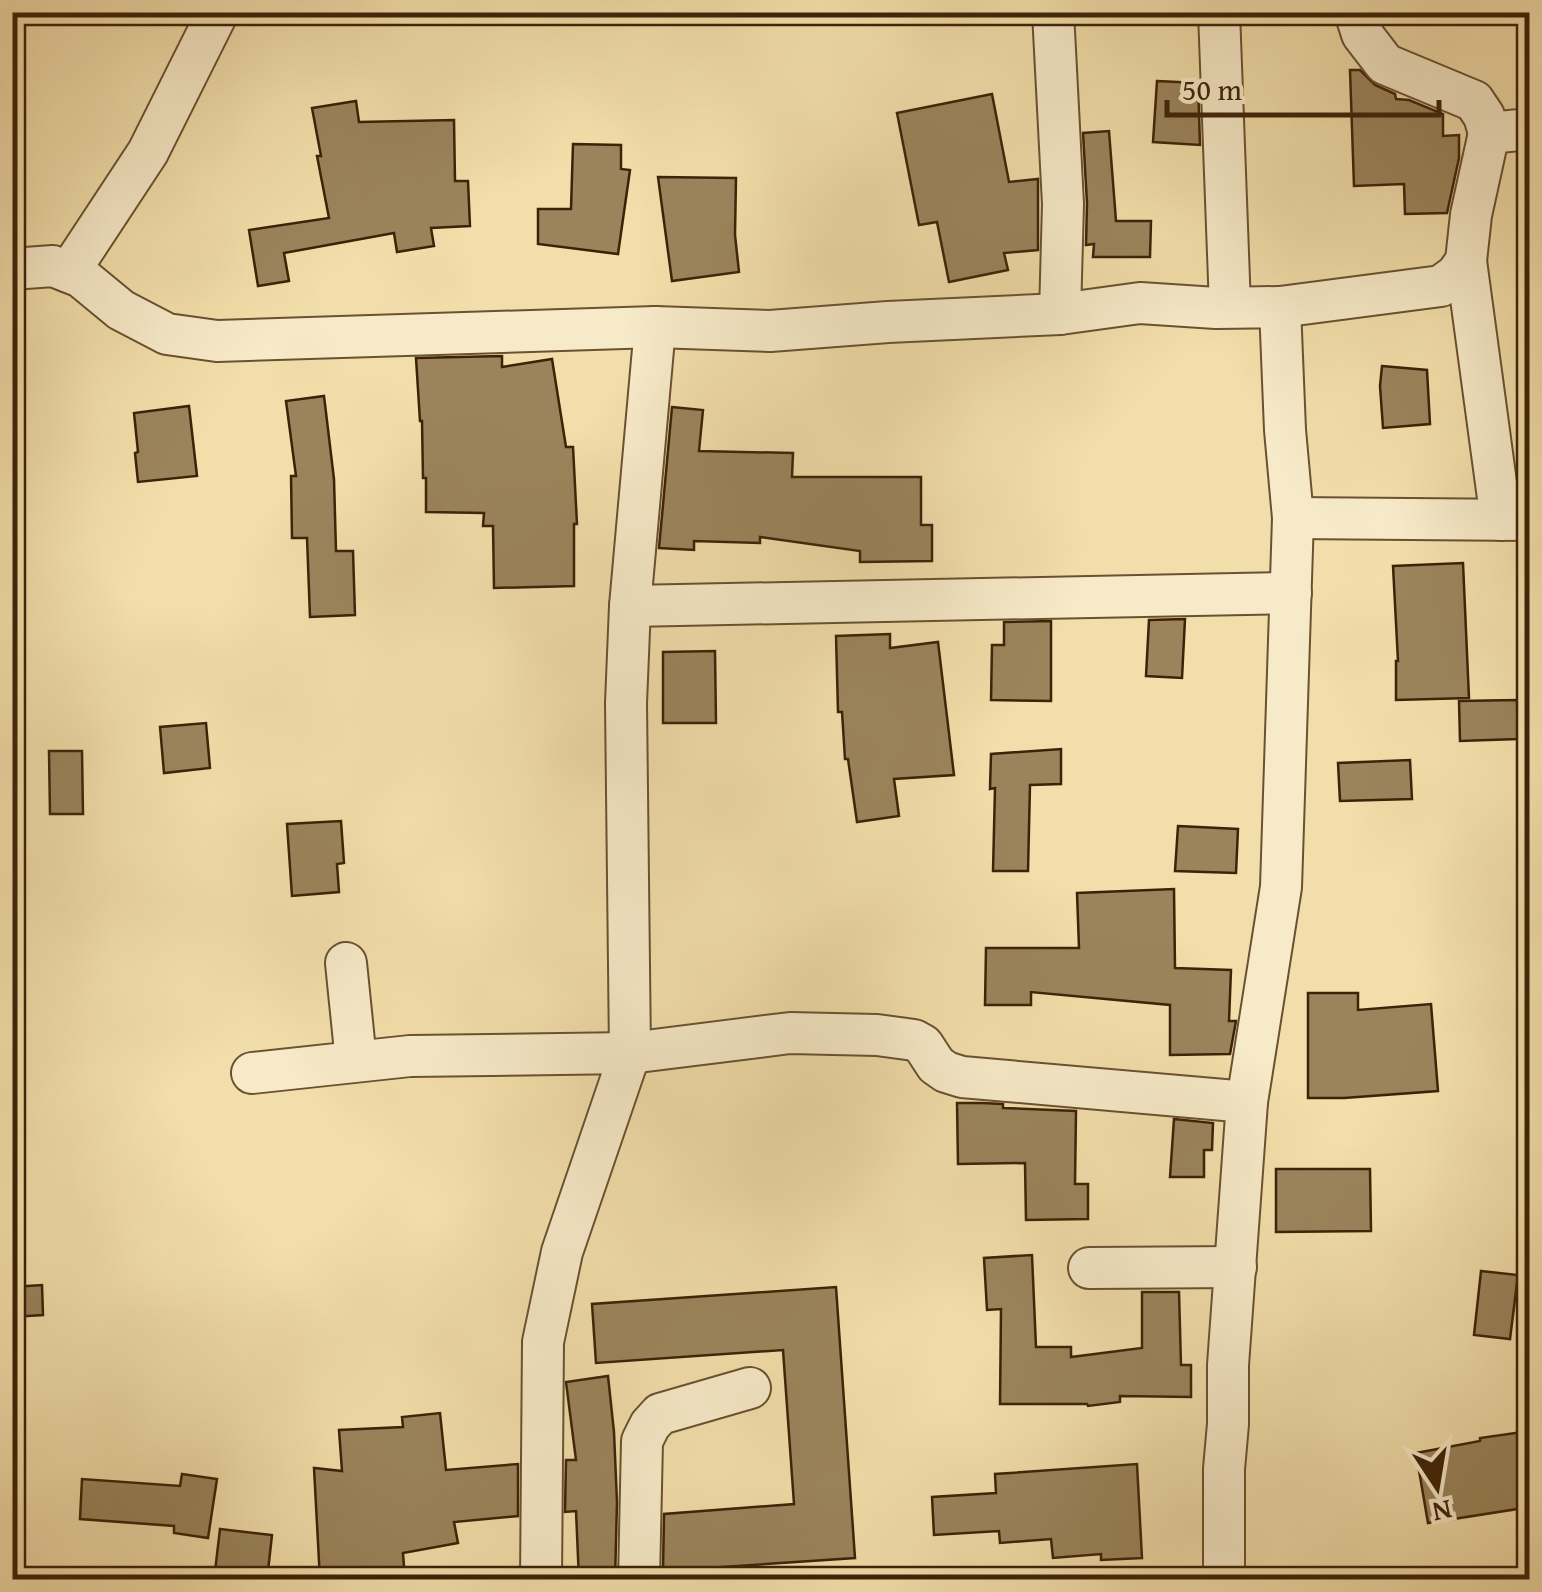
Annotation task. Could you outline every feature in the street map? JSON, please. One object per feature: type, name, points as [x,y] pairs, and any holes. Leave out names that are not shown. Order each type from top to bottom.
[{"type":"street","points":[[69,272],[148,152],[218,12]]},
{"type":"street","points":[[1053,12],[1063,204],[1060,314]]},
{"type":"street","points":[[1220,12],[1230,308]]},
{"type":"street","points":[[1293,518],[1515,520],[1466,261],[1489,133],[1484,116],[1474,101],[1385,64],[1362,34],[1355,12]]},
{"type":"street","points":[[1489,133],[1530,129]]},
{"type":"street","points":[[12,269],[53,266],[80,277],[121,310],[167,334],[216,341],[655,327],[770,331],[1060,314],[1140,303],[1280,307],[1441,286],[1456,276],[1466,261]]},
{"type":"street","points":[[1224,1580],[1228,1365],[1247,1102],[1282,886],[1293,518],[1280,307]]},
{"type":"street","points":[[541,1580],[543,1342],[562,1252],[630,1053],[626,703],[630,606],[655,327]]},
{"type":"street","points":[[630,606],[1291,593]]},
{"type":"street","points":[[346,963],[356,1061]]},
{"type":"street","points":[[252,1073],[410,1056],[630,1053],[790,1033],[877,1035],[914,1040],[923,1045],[936,1065],[962,1076],[1247,1102]]},
{"type":"street","points":[[1089,1268],[1236,1268]]},
{"type":"street","points":[[639,1580],[642,1441],[650,1424],[660,1414],[750,1388]]},
{"type":"building","points":[[1350,70],[1360,70],[1375,85],[1395,94],[1396,99],[1443,114],[1443,136],[1459,135],[1459,158],[1447,213],[1405,214],[1404,184],[1354,186]]},
{"type":"building","points":[[1157,81],[1198,83],[1200,145],[1153,142]]},
{"type":"building","points":[[992,94],[1009,182],[1038,179],[1038,250],[1004,253],[1008,270],[949,282],[937,222],[919,225],[897,113]]},
{"type":"building","points":[[356,101],[359,122],[454,120],[455,181],[468,181],[470,226],[431,228],[434,246],[397,252],[394,233],[284,253],[289,281],[258,286],[249,230],[329,218],[312,108]]},
{"type":"building","points":[[1109,131],[1116,221],[1151,221],[1150,257],[1093,257],[1094,244],[1086,245],[1083,133]]},
{"type":"building","points":[[573,144],[621,145],[621,169],[630,170],[618,254],[538,244],[538,209],[571,209]]},
{"type":"building","points":[[658,177],[736,178],[739,272],[672,281]]},
{"type":"building","points":[[502,356],[502,367],[552,359],[566,447],[573,447],[577,524],[574,586],[494,588],[493,526],[483,526],[484,513],[426,512],[416,358]]},
{"type":"building","points":[[1382,366],[1427,370],[1430,424],[1383,428]]},
{"type":"building","points":[[324,396],[334,479],[336,551],[353,551],[355,615],[310,617],[307,538],[292,538],[291,476],[296,476],[286,401]]},
{"type":"building","points":[[189,406],[197,476],[138,482],[134,413]]},
{"type":"building","points":[[672,407],[703,410],[699,451],[793,453],[792,477],[921,477],[921,525],[932,525],[932,561],[860,562],[860,551],[760,537],[760,543],[694,541],[694,550],[659,548]]},
{"type":"building","points":[[1463,563],[1469,698],[1396,700],[1393,566]]},
{"type":"building","points":[[1185,619],[1182,678],[1146,676],[1149,620]]},
{"type":"building","points":[[1051,621],[1051,701],[991,700],[992,645],[1004,645],[1004,622]]},
{"type":"building","points":[[890,634],[890,648],[938,642],[954,775],[894,779],[899,816],[857,822],[845,759],[842,712],[838,712],[836,636]]},
{"type":"building","points":[[715,651],[716,723],[663,723],[663,652]]},
{"type":"building","points":[[1517,700],[1518,739],[1460,741],[1459,701]]},
{"type":"building","points":[[206,723],[210,768],[164,773],[160,727]]},
{"type":"building","points":[[1061,749],[1061,784],[1030,785],[1028,871],[993,871],[995,788],[990,789],[991,754]]},
{"type":"building","points":[[49,751],[82,751],[83,814],[50,814]]},
{"type":"building","points":[[1410,760],[1412,799],[1340,801],[1338,763]]},
{"type":"building","points":[[341,821],[344,863],[337,864],[339,892],[292,896],[287,824]]},
{"type":"building","points":[[1178,826],[1238,829],[1236,873],[1175,871]]},
{"type":"building","points":[[1174,889],[1175,968],[1231,970],[1229,1021],[1236,1021],[1230,1054],[1170,1055],[1170,1005],[1031,992],[1031,1005],[985,1005],[986,948],[1079,948],[1077,893]]},
{"type":"building","points":[[1308,993],[1358,993],[1358,1010],[1431,1004],[1438,1091],[1308,1098]]},
{"type":"building","points":[[957,1103],[1076,1111],[1075,1184],[1088,1184],[1088,1219],[1026,1220],[1025,1163],[958,1164]]},
{"type":"building","points":[[1174,1119],[1213,1123],[1212,1150],[1204,1150],[1204,1177],[1170,1177]]},
{"type":"building","points":[[1276,1169],[1370,1169],[1371,1231],[1276,1232]]},
{"type":"building","points":[[1032,1255],[1036,1347],[1071,1347],[1071,1357],[1142,1348],[1142,1292],[1179,1292],[1181,1365],[1191,1365],[1191,1397],[1120,1396],[1120,1402],[1088,1406],[1000,1404],[1001,1309],[987,1310],[984,1258]]},
{"type":"building","points":[[1481,1271],[1518,1275],[1510,1339],[1474,1335]]},
{"type":"building","points":[[42,1285],[43,1315],[12,1317],[12,1287]]},
{"type":"building","points":[[836,1287],[855,1558],[663,1571],[664,1514],[794,1504],[783,1350],[596,1363],[592,1304]]},
{"type":"building","points":[[608,1376],[617,1502],[615,1580],[579,1580],[576,1511],[565,1512],[566,1460],[576,1460],[566,1382]]},
{"type":"building","points":[[440,1413],[446,1470],[518,1464],[518,1516],[454,1522],[458,1543],[403,1553],[405,1580],[320,1580],[314,1468],[342,1471],[339,1430],[403,1427],[402,1417]]},
{"type":"building","points":[[1530,1431],[1530,1507],[1428,1523],[1416,1453]]},
{"type":"building","points":[[1137,1464],[1142,1558],[1101,1560],[1101,1554],[1053,1558],[1051,1539],[1000,1543],[999,1531],[934,1535],[932,1497],[996,1493],[995,1474]]},
{"type":"building","points":[[182,1474],[217,1479],[208,1538],[174,1533],[174,1526],[80,1519],[82,1479],[180,1486]]},
{"type":"building","points":[[220,1529],[272,1535],[267,1580],[214,1580]]}]
